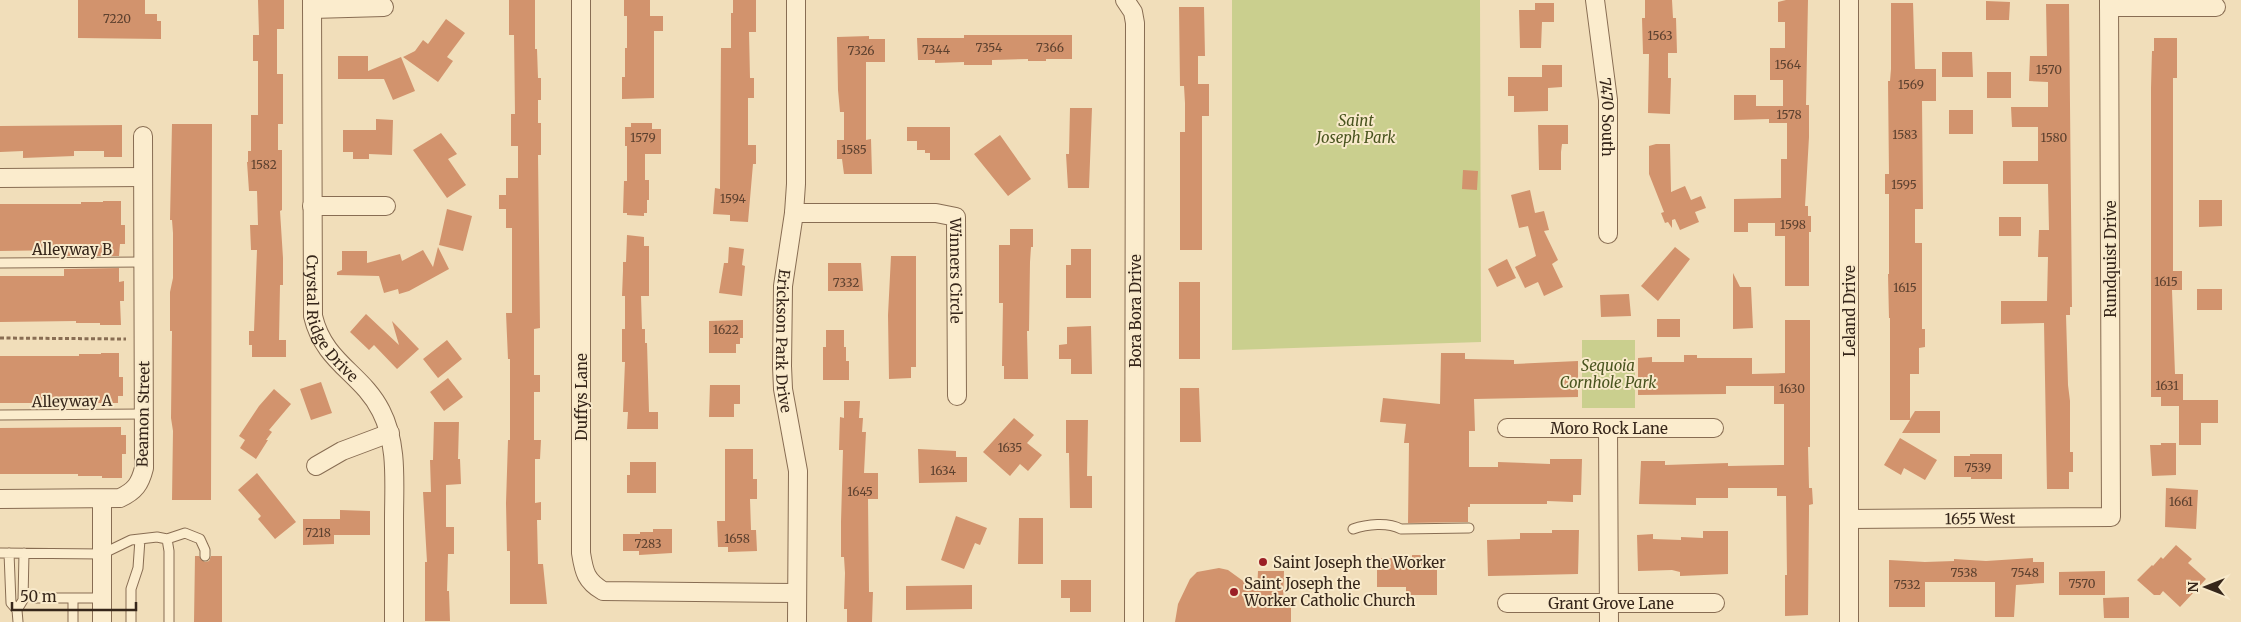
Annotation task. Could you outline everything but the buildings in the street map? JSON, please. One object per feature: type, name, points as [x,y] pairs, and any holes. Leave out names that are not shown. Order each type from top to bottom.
[{"type":"street","name":"Duffys Lane","points":[[581,0],[582,553],[584,568],[591,584],[603,591],[610,592],[797,593]]},
{"type":"street","name":"Erickson Park Drive","points":[[796,0],[796,184],[794,213],[783,286],[782,366],[783,388],[798,471],[797,622]]},
{"type":"street","name":"7470 South","points":[[1595,0],[1608,100],[1608,234]]},
{"type":"street","name":"Leland Drive","points":[[1849,0],[1849,622]]},
{"type":"street","name":"Bora Bora Drive","points":[[1126,1],[1133,12],[1134,23],[1134,622]]},
{"type":"street","points":[[312,4],[384,7]]},
{"type":"street","name":"Crystal Ridge Drive","points":[[312,4],[312,297],[317,332],[333,357],[369,392],[381,410],[390,433],[394,479],[394,622]]},
{"type":"street","points":[[2109,4],[2216,8]]},
{"type":"street","name":"Rundquist Drive","points":[[2109,4],[2111,517]]},
{"type":"street","name":"Beamon Street","points":[[0,499],[120,498],[133,492],[141,481],[144,468],[143,136]]},
{"type":"street","points":[[0,178],[143,177]]},
{"type":"street","points":[[312,206],[386,206]]},
{"type":"street","name":"Winners Circle","points":[[794,213],[936,213],[956,217],[957,396]]},
{"type":"street","name":"Moro Rock Lane","points":[[1507,428],[1714,428]]},
{"type":"street","points":[[1608,428],[1609,622]]},
{"type":"street","points":[[316,466],[342,451],[390,433]]},
{"type":"street","points":[[102,499],[102,622]]},
{"type":"street","name":"1655 West","points":[[1849,520],[2111,517]]},
{"type":"street","name":"Grant Grove Lane","points":[[1508,603],[1715,603]]},
{"type":"lane","name":"Alleyway B","points":[[0,263],[144,262]]},
{"type":"lane","name":"Alleyway A","points":[[0,416],[144,414]]},
{"type":"lane","points":[[1353,528],[1393,525],[1401,529],[1469,528]]},
{"type":"lane","points":[[17,610],[10,603],[5,553],[102,554],[131,540],[157,537],[167,540],[185,533],[200,540],[205,550],[205,556]]},
{"type":"lane","points":[[131,622],[130,590],[138,568],[140,539]]},
{"type":"lane","points":[[167,540],[169,551],[169,622]]},
{"type":"lane","points":[[18,622],[17,610],[24,600],[24,553]]},
{"type":"lane","points":[[34,598],[102,598]]},
{"type":"lane","points":[[73,598],[73,622]]},
{"type":"path","points":[[0,338],[126,339]]},
{"type":"green space","name":"Saint Joseph Park","points":[[1232,0],[1480,0],[1481,342],[1232,350]]},
{"type":"green space","name":"Sequoia Cornhole Park","points":[[1582,340],[1635,340],[1635,408],[1582,408]]},
{"type":"place","name":"Saint Joseph the Worker","points":[[1263,562]]},
{"type":"place","name":"Saint Joseph the Worker Catholic Church","points":[[1234,592]]}]
